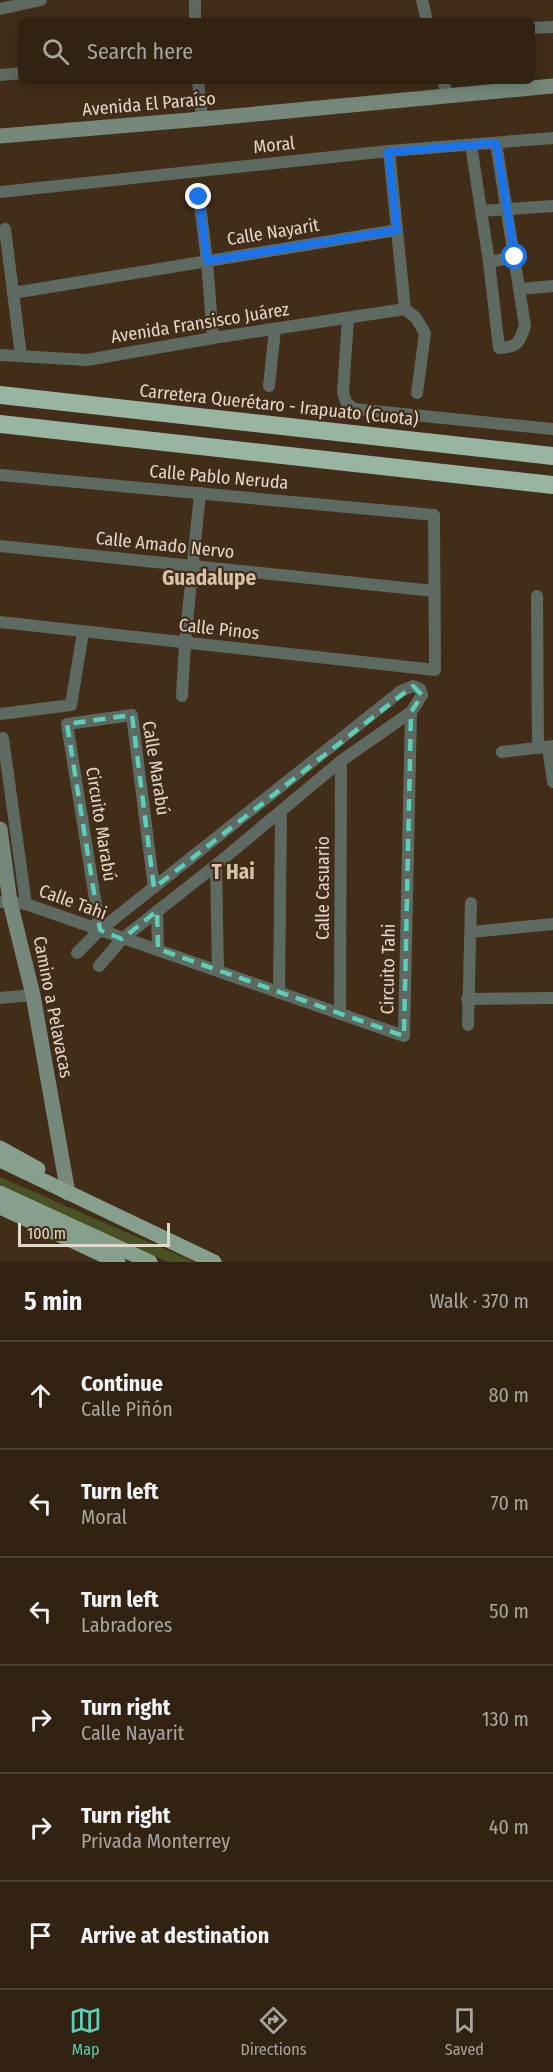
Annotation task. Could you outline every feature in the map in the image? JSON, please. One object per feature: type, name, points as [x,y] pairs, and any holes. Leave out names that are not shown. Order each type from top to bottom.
[{"type":"highway","name":"Carretera Querétaro - Irapuato (Cuota)","points":[[0,395],[553,456]]},
{"type":"highway","points":[[0,424],[553,485]]},
{"type":"main road","points":[[0,1148],[51,1176],[67,1192]]},
{"type":"main road","points":[[0,1160],[214,1262]]},
{"type":"main road","points":[[0,1193],[150,1262]]},
{"type":"main road","points":[[0,1207],[118,1262]]},
{"type":"main road","points":[[82,1262],[83,1257],[95,1252]]},
{"type":"street","points":[[0,9],[41,0]]},
{"type":"street","points":[[195,0],[195,18]]},
{"type":"street","points":[[422,0],[426,18]]},
{"type":"street","points":[[535,28],[553,27]]},
{"type":"street","points":[[0,75],[18,73]]},
{"type":"street","points":[[198,84],[202,119]]},
{"type":"street","name":"Avenida El Paraíso","points":[[0,136],[202,119],[446,88],[553,86]]},
{"type":"street","name":"Moral","points":[[0,192],[388,152],[553,138]]},
{"type":"street","points":[[471,145],[489,262],[499,348],[511,348],[520,342],[525,326],[496,143]]},
{"type":"street","points":[[388,152],[405,309],[416,318],[425,333],[417,393]]},
{"type":"street","points":[[199,197],[213,338]]},
{"type":"street","points":[[481,211],[553,206]]},
{"type":"street","points":[[5,229],[21,356]]},
{"type":"street","name":"Calle Nayarit","points":[[13,293],[397,230]]},
{"type":"street","points":[[489,262],[515,257]]},
{"type":"street","points":[[520,289],[553,286]]},
{"type":"street","name":"Avenida Fransisco Juárez","points":[[0,355],[87,360],[405,309]]},
{"type":"street","points":[[348,318],[343,393],[347,404],[354,409],[553,429]]},
{"type":"street","points":[[269,386],[274,330]]},
{"type":"street","name":"Calle Pablo Neruda","points":[[0,475],[434,515],[434,591]]},
{"type":"street","points":[[182,696],[200,494]]},
{"type":"street","name":"Calle Amado Nervo","points":[[0,546],[434,591]]},
{"type":"street","name":"Calle Pinos","points":[[0,622],[435,670],[434,591]]},
{"type":"street","points":[[537,596],[546,747],[553,782]]},
{"type":"street","points":[[0,714],[71,705],[83,632]]},
{"type":"street","name":"Circuito Tahi","points":[[77,953],[100,930],[401,691],[413,686],[420,689],[422,695],[411,712],[404,1036],[158,949],[122,939]]},
{"type":"street","points":[[99,966],[122,939],[341,762],[411,712]]},
{"type":"street","name":"Calle Marabú","points":[[67,724],[132,715],[154,888]]},
{"type":"street","name":"Circuito Marabú","points":[[67,724],[100,930]]},
{"type":"street","points":[[3,738],[26,904]]},
{"type":"street","points":[[502,752],[546,747]]},
{"type":"street","name":"Calle Casuario","points":[[340,1014],[341,762]]},
{"type":"street","points":[[279,993],[281,812]]},
{"type":"street","name":"Camino a Pelavacas","points":[[0,829],[5,902],[33,995],[67,1192]]},
{"type":"street","points":[[216,865],[218,970]]},
{"type":"street","name":"Calle Tahi","points":[[5,902],[26,904],[122,939]]},
{"type":"street","points":[[468,1025],[471,903]]},
{"type":"street","points":[[157,911],[158,949]]},
{"type":"street","points":[[471,932],[553,924]]},
{"type":"street","points":[[0,998],[33,995]]},
{"type":"street","points":[[467,999],[553,998]]},
{"type":"highlighted area","points":[[413,686],[422,695],[411,712],[404,1036],[158,949],[157,911],[122,939],[100,930],[67,724],[132,715],[154,888]]},
{"type":"green space","points":[[0,1177],[194,1262],[168,1262],[0,1185]]},
{"type":"district","name":"Guadalupe","points":[[209,578]]},
{"type":"district","name":"T Hai","points":[[233,872]]},
{"type":"route","points":[[199,197],[207,261],[397,230],[388,152],[496,143],[515,257]]}]
